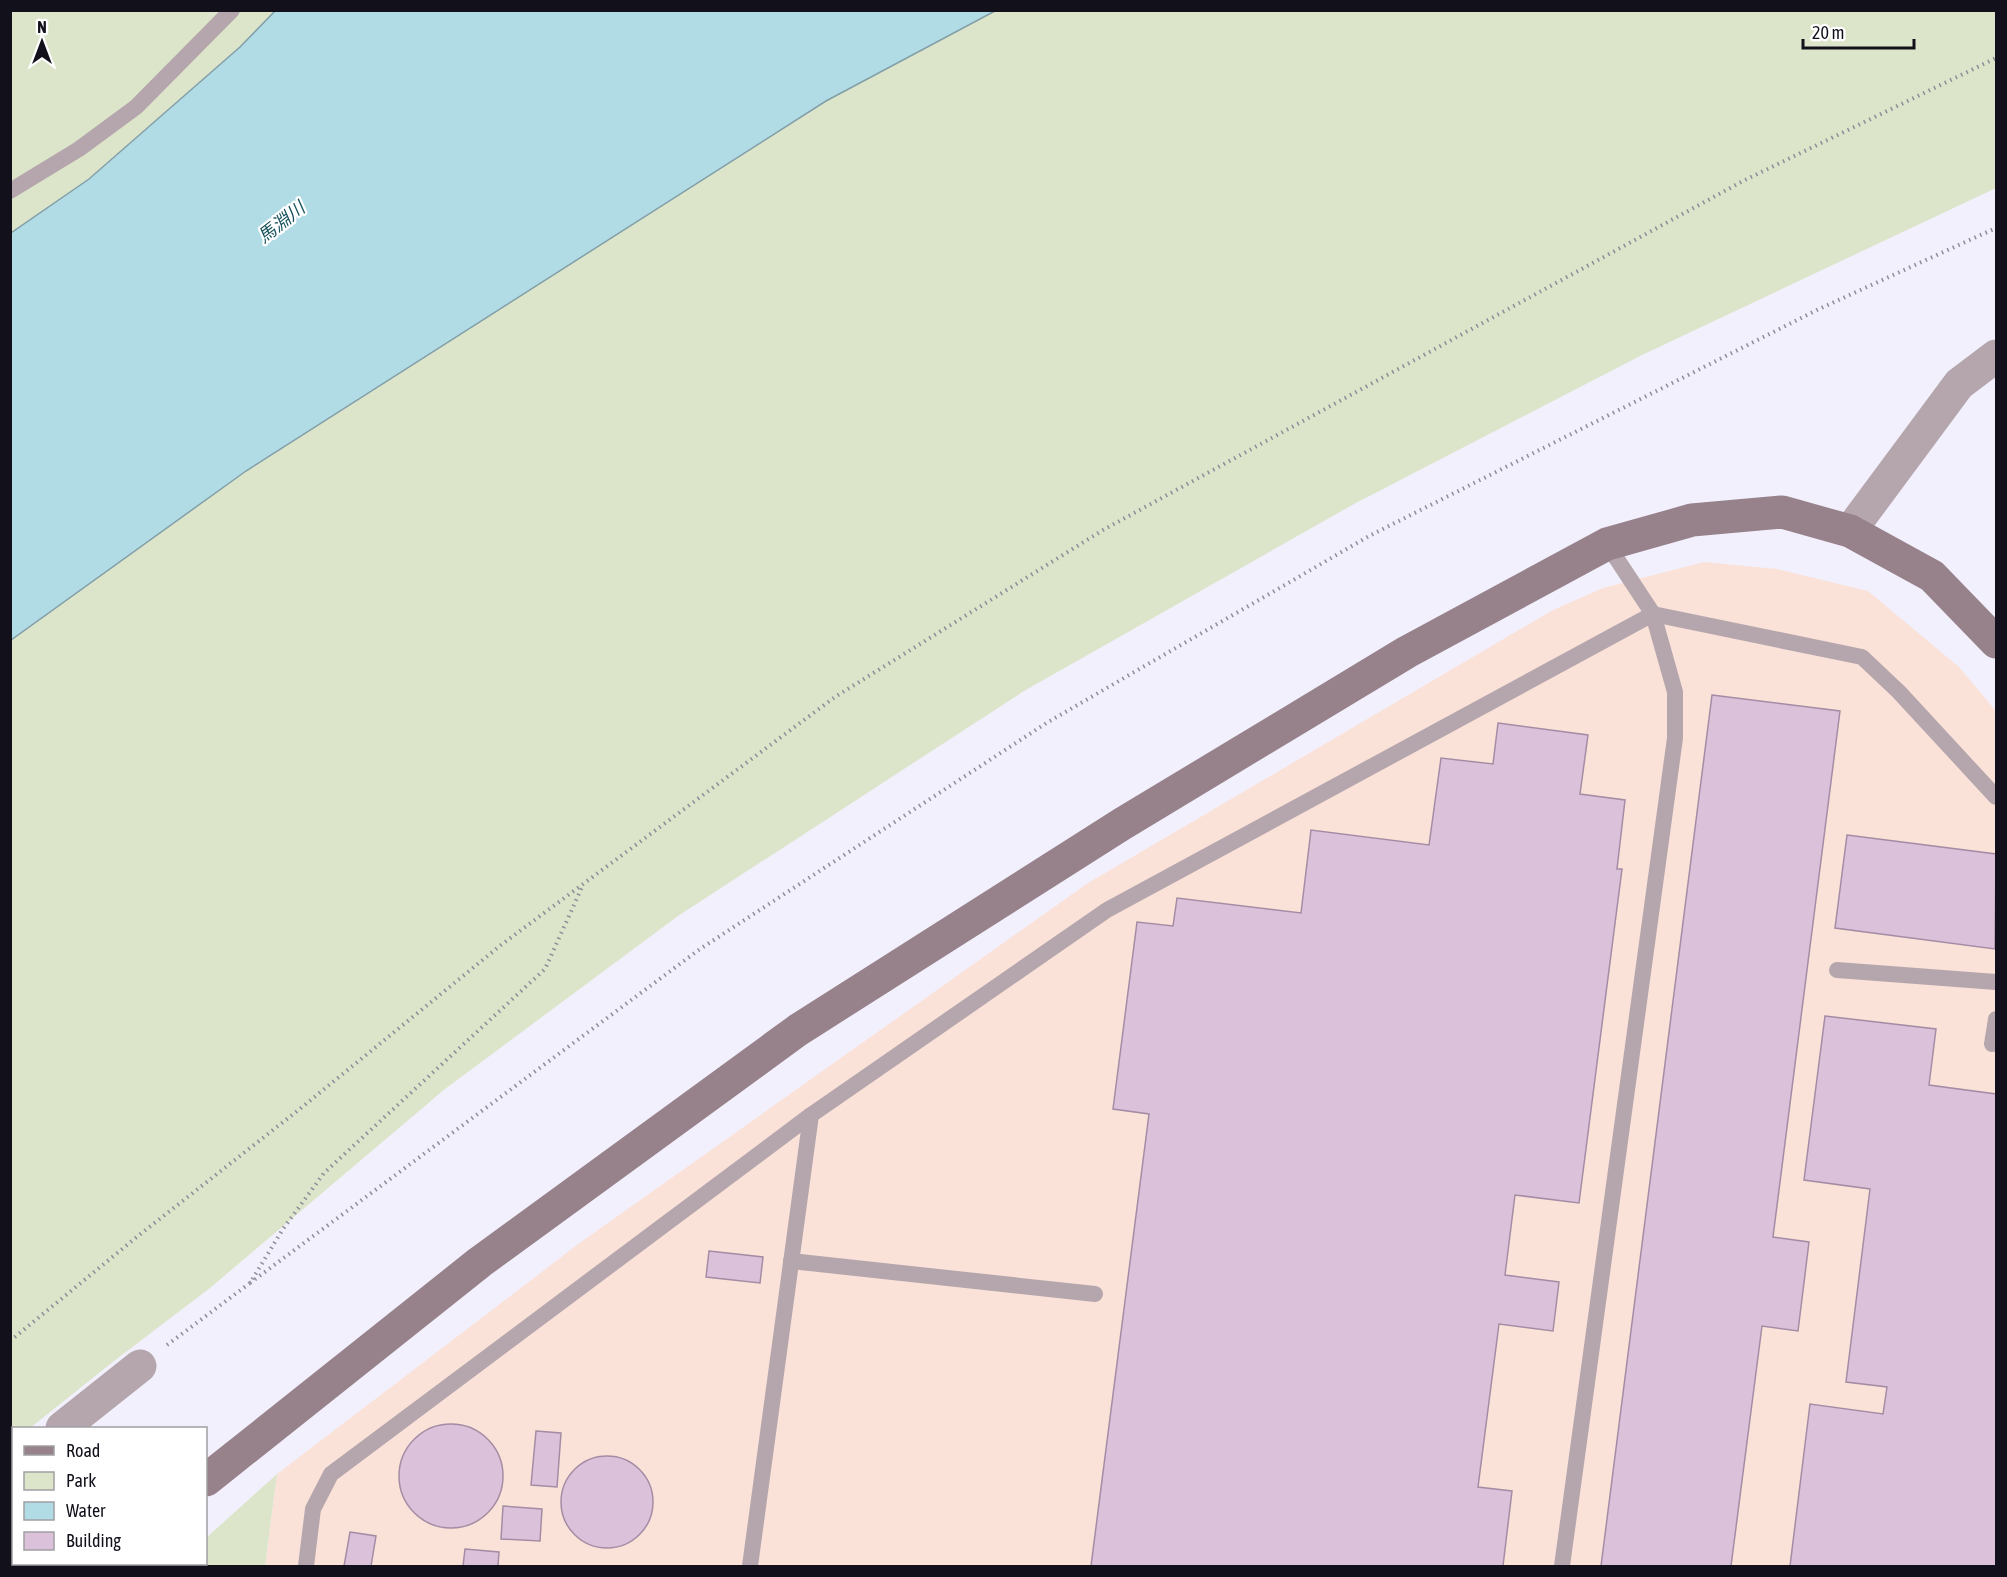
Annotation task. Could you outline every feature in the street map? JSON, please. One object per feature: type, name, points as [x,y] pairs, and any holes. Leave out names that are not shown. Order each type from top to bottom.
[{"type":"street","points":[[1850,531],[1959,384],[1996,356]]},
{"type":"street","points":[[207,1479],[480,1262],[798,1030],[1122,824],[1367,676],[1606,544],[1692,520],[1782,512],[1850,531],[1932,576],[1996,642]]},
{"type":"street","points":[[63,1427],[140,1366]]},
{"type":"lane","points":[[10,191],[79,149],[136,107],[232,10]]},
{"type":"lane","points":[[1562,1566],[1674,738],[1674,692],[1653,614],[1606,544]]},
{"type":"lane","points":[[306,1566],[313,1509],[331,1474],[811,1115],[1107,910],[1653,614],[1862,657],[1899,692],[1996,797]]},
{"type":"lane","points":[[1837,970],[1996,982]]},
{"type":"lane","points":[[1992,1044],[1996,1018]]},
{"type":"lane","points":[[750,1566],[811,1115]]},
{"type":"lane","points":[[791,1261],[1095,1294]]},
{"type":"path","points":[[10,1341],[501,945],[835,697],[1103,530],[1743,181],[1996,58]]},
{"type":"path","points":[[140,1366],[700,949],[1048,722],[1371,534],[1819,309],[1996,228]]},
{"type":"path","points":[[250,1283],[283,1229],[324,1173],[545,969],[583,885]]},
{"type":"shaded area","points":[[1704,562],[1777,569],[1868,591],[1959,667],[1996,711],[1996,1566],[265,1566],[277,1474],[581,1242],[1088,883],[1553,610],[1603,588]]},
{"type":"green space","points":[[11,11],[276,11],[240,47],[89,179],[11,233]]},
{"type":"green space","points":[[995,11],[1996,11],[1996,188],[1642,355],[1354,504],[1024,691],[678,916],[445,1089],[210,1288],[31,1427],[12,1427],[11,1445],[11,640],[246,471],[826,101]]},
{"type":"green space","points":[[277,1474],[265,1566],[174,1566],[207,1565],[207,1537]]},
{"type":"water","name":"馬淵川","points":[[276,10],[995,11],[826,101],[246,471],[11,640],[11,233],[89,179],[240,47]]},
{"type":"building","points":[[1712,695],[1840,711],[1773,1237],[1809,1242],[1798,1331],[1762,1326],[1731,1566],[1601,1566]]},
{"type":"building","points":[[1498,723],[1588,735],[1580,794],[1625,800],[1617,869],[1622,869],[1579,1203],[1515,1195],[1505,1275],[1559,1282],[1553,1331],[1499,1324],[1478,1487],[1512,1491],[1503,1566],[1091,1566],[1149,1114],[1113,1109],[1137,922],[1173,926],[1177,898],[1301,913],[1311,830],[1429,845],[1441,758],[1493,764]]},
{"type":"building","points":[[1847,835],[1996,854],[1995,949],[1835,928]]},
{"type":"building","points":[[1825,1016],[1936,1029],[1929,1085],[1996,1094],[1996,1566],[1790,1566],[1810,1404],[1883,1414],[1887,1387],[1846,1382],[1870,1189],[1804,1180]]},
{"type":"building","points":[[709,1251],[763,1257],[760,1283],[706,1277]]},
{"type":"building","points":[[451,1424],[471,1428],[488,1439],[499,1456],[503,1476],[499,1496],[488,1513],[471,1524],[451,1528],[431,1524],[414,1513],[403,1496],[399,1476],[403,1456],[414,1439],[431,1428]]},
{"type":"building","points":[[536,1431],[561,1433],[557,1487],[531,1485]]},
{"type":"building","points":[[607,1456],[625,1459],[640,1469],[650,1484],[653,1502],[650,1520],[640,1535],[625,1545],[607,1548],[589,1545],[574,1535],[564,1520],[561,1502],[564,1484],[574,1469],[589,1459]]},
{"type":"building","points":[[503,1506],[542,1509],[540,1541],[501,1539]]},
{"type":"building","points":[[350,1532],[376,1536],[371,1566],[344,1566]]},
{"type":"building","points":[[465,1549],[499,1552],[498,1566],[463,1566]]}]
